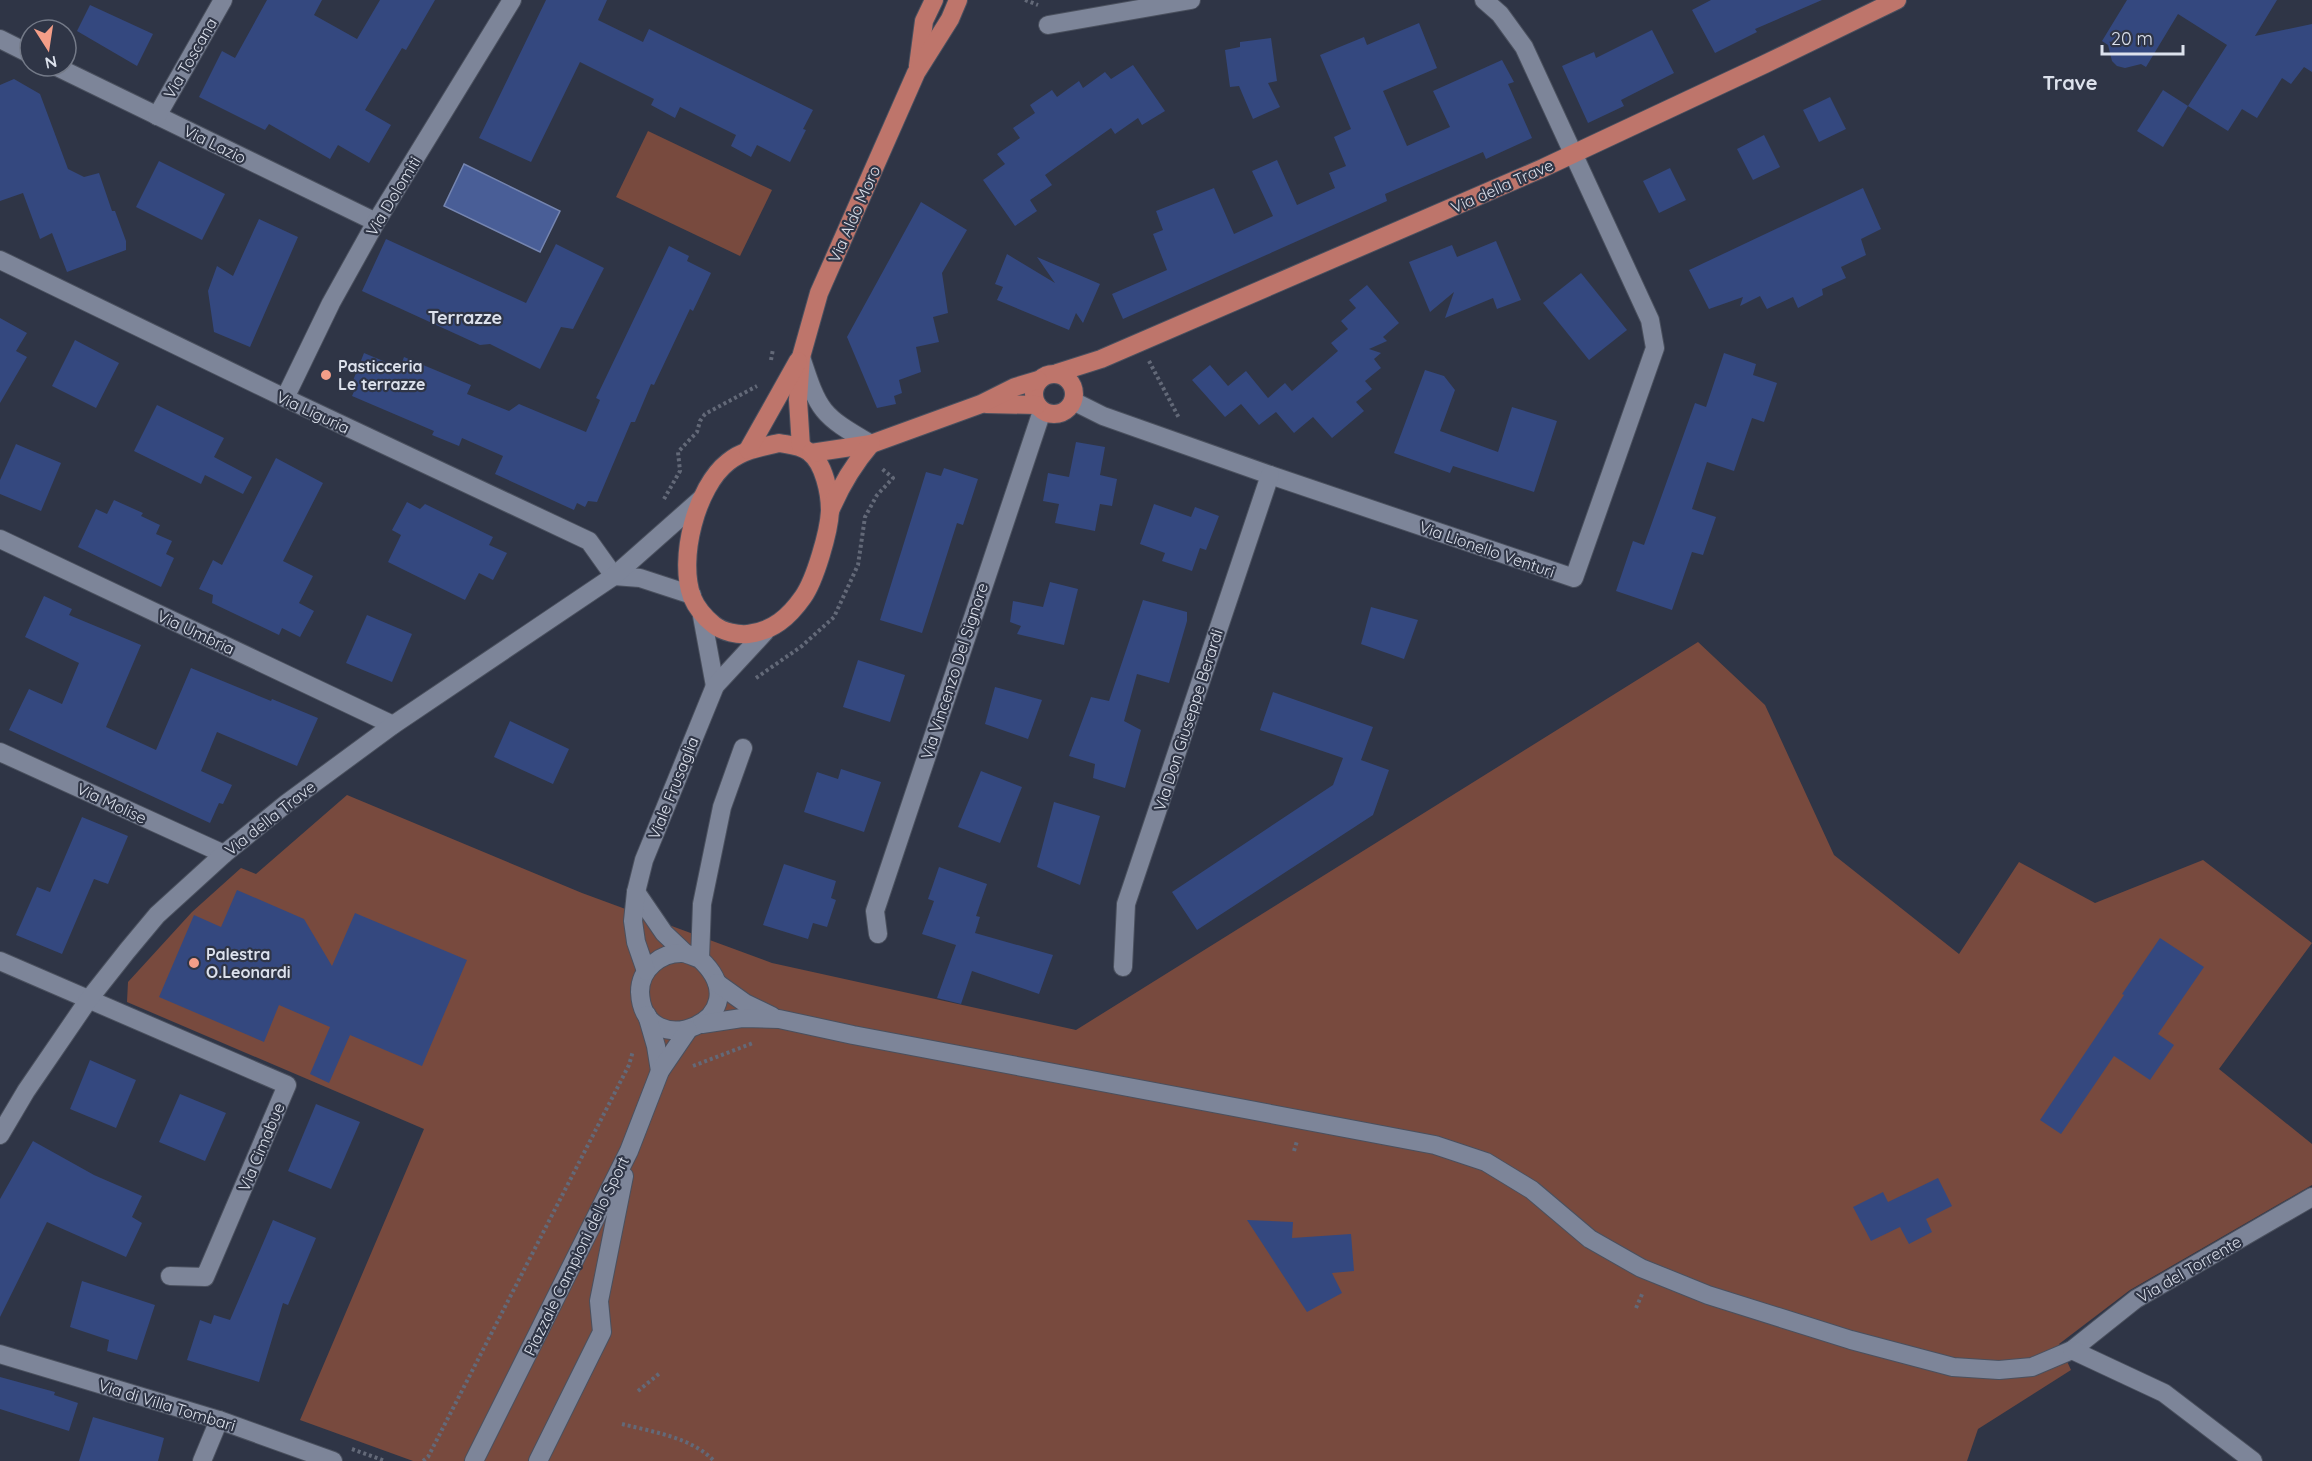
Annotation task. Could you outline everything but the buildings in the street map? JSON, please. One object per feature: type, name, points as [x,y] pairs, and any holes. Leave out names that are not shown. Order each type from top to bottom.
[{"type":"main road","name":"Via Aldo Moro","points":[[916,73],[924,21],[934,0]]},
{"type":"main road","name":"Via Aldo Moro","points":[[806,450],[798,400],[801,357],[819,293],[916,73],[950,19],[958,0]]},
{"type":"main road","name":"Via della Trave","points":[[702,616],[692,595],[687,566],[690,536],[702,500],[712,480],[727,463],[748,450],[779,443],[806,450],[871,444],[981,404],[1047,374],[1101,359],[1574,154],[1897,0]]},
{"type":"main road","name":"Via Aldo Moro","points":[[748,450],[801,357]]},
{"type":"main road","name":"Via della Trave","points":[[981,404],[1040,408],[1051,414],[1060,414],[1074,397],[1083,378],[1101,359]]},
{"type":"main road","points":[[1057,373],[1066,377],[1072,384],[1074,397]]},
{"type":"main road","points":[[1038,380],[1033,397],[1040,408]]},
{"type":"main road","name":"Via della Trave","points":[[765,632],[783,620],[804,596],[822,552],[830,511],[842,483],[854,463],[871,444]]},
{"type":"main road","name":"Via della Trave","points":[[806,450],[819,466],[830,511]]},
{"type":"main road","points":[[702,616],[719,629],[741,634],[765,632]]},
{"type":"street","name":"Via Toscana","points":[[157,116],[223,0]]},
{"type":"street","name":"Via Dolomiti","points":[[285,398],[331,303],[376,222],[512,0]]},
{"type":"street","points":[[1048,25],[1191,0]]},
{"type":"street","points":[[1484,0],[1500,14],[1524,47],[1574,154]]},
{"type":"street","points":[[0,39],[18,48]]},
{"type":"street","name":"Via Lazio","points":[[78,77],[376,222]]},
{"type":"street","name":"Via Lionello Venturi","points":[[1074,397],[1103,416],[1574,578],[1654,348],[1650,321],[1574,154]]},
{"type":"street","name":"Via Liguria","points":[[0,260],[285,398],[589,541],[614,576]]},
{"type":"street","points":[[801,357],[814,398],[826,416],[871,444]]},
{"type":"street","name":"Via Vincenzo Del Signore","points":[[878,934],[875,911],[1040,408]]},
{"type":"street","name":"Via Don Giuseppe Berardi","points":[[1124,967],[1126,904],[1270,475]]},
{"type":"street","name":"Via della Trave","points":[[0,1136],[26,1091],[88,999],[157,915],[224,854],[287,803],[393,725],[614,576],[702,500]]},
{"type":"street","name":"Via Umbria","points":[[0,539],[393,725]]},
{"type":"street","points":[[614,576],[640,578],[692,595]]},
{"type":"street","points":[[702,616],[715,686]]},
{"type":"street","name":"Viale Frusaglia","points":[[660,1071],[656,1046],[641,1001],[640,986],[646,971],[636,942],[633,921],[636,892],[644,860],[715,686],[765,632]]},
{"type":"street","points":[[693,956],[722,807],[743,748]]},
{"type":"street","name":"Via Molise","points":[[0,752],[224,854]]},
{"type":"street","points":[[629,1151],[660,1071],[695,1027],[712,1013],[718,999],[717,983],[711,969],[664,933],[648,913],[636,892]]},
{"type":"street","points":[[646,971],[656,960],[670,954],[693,956]]},
{"type":"street","points":[[0,961],[88,999]]},
{"type":"street","points":[[717,983],[745,1003],[779,1019]]},
{"type":"street","name":"Via Cimabue","points":[[88,999],[287,1084],[205,1277],[170,1276]]},
{"type":"street","points":[[647,1015],[658,1025],[673,1031],[742,1018],[779,1019]]},
{"type":"street","name":"Via del Torrente","points":[[779,1019],[1435,1145],[1486,1162],[1532,1190],[1590,1239],[1641,1268],[1708,1295],[1851,1340],[1953,1367],[1999,1370],[2032,1367],[2072,1350],[2136,1299],[2312,1197]]},
{"type":"street","name":"Piazzale Campioni dello Sport","points":[[474,1461],[629,1151]]},
{"type":"street","name":"Piazzale Campioni dello Sport","points":[[538,1461],[602,1332],[599,1301],[629,1151]]},
{"type":"street","points":[[2072,1350],[2164,1393],[2253,1461]]},
{"type":"street","name":"Via di Villa Tombari","points":[[0,1354],[219,1420],[333,1461]]},
{"type":"street","points":[[202,1461],[219,1420]]},
{"type":"path","points":[[1139,342],[1195,449]]},
{"type":"path","points":[[769,370],[773,349]]},
{"type":"path","points":[[659,508],[680,471],[678,452],[697,432],[705,414],[766,380]]},
{"type":"path","points":[[690,1067],[745,1044],[763,1041]]},
{"type":"path","points":[[423,1461],[428,1457],[629,1065]]},
{"type":"path","points":[[638,1391],[660,1373]]},
{"type":"path","points":[[622,1424],[682,1440],[706,1453],[714,1461]]},
{"type":"shaded area","points":[[648,131],[772,190],[740,256],[616,197]]},
{"type":"shaded area","points":[[1698,642],[1765,705],[1834,855],[1959,954],[2019,862],[2095,903],[2203,860],[2312,943],[2219,1069],[2312,1144],[2312,1185],[2130,1290],[2059,1344],[2071,1370],[1978,1429],[1967,1461],[413,1461],[300,1420],[424,1129],[127,1002],[128,982],[192,912],[241,868],[256,874],[347,795],[582,893],[772,963],[1076,1030]]},
{"type":"water","points":[[464,164],[560,211],[540,252],[444,206]]},
{"type":"place","name":"Pasticceria Le terrazze","points":[[326,375]]},
{"type":"place","name":"Palestra O.Leonardi","points":[[194,963]]},
{"type":"district","name":"Trave","points":[[2070,83]]},
{"type":"district","name":"Terrazze","points":[[465,318]]}]
